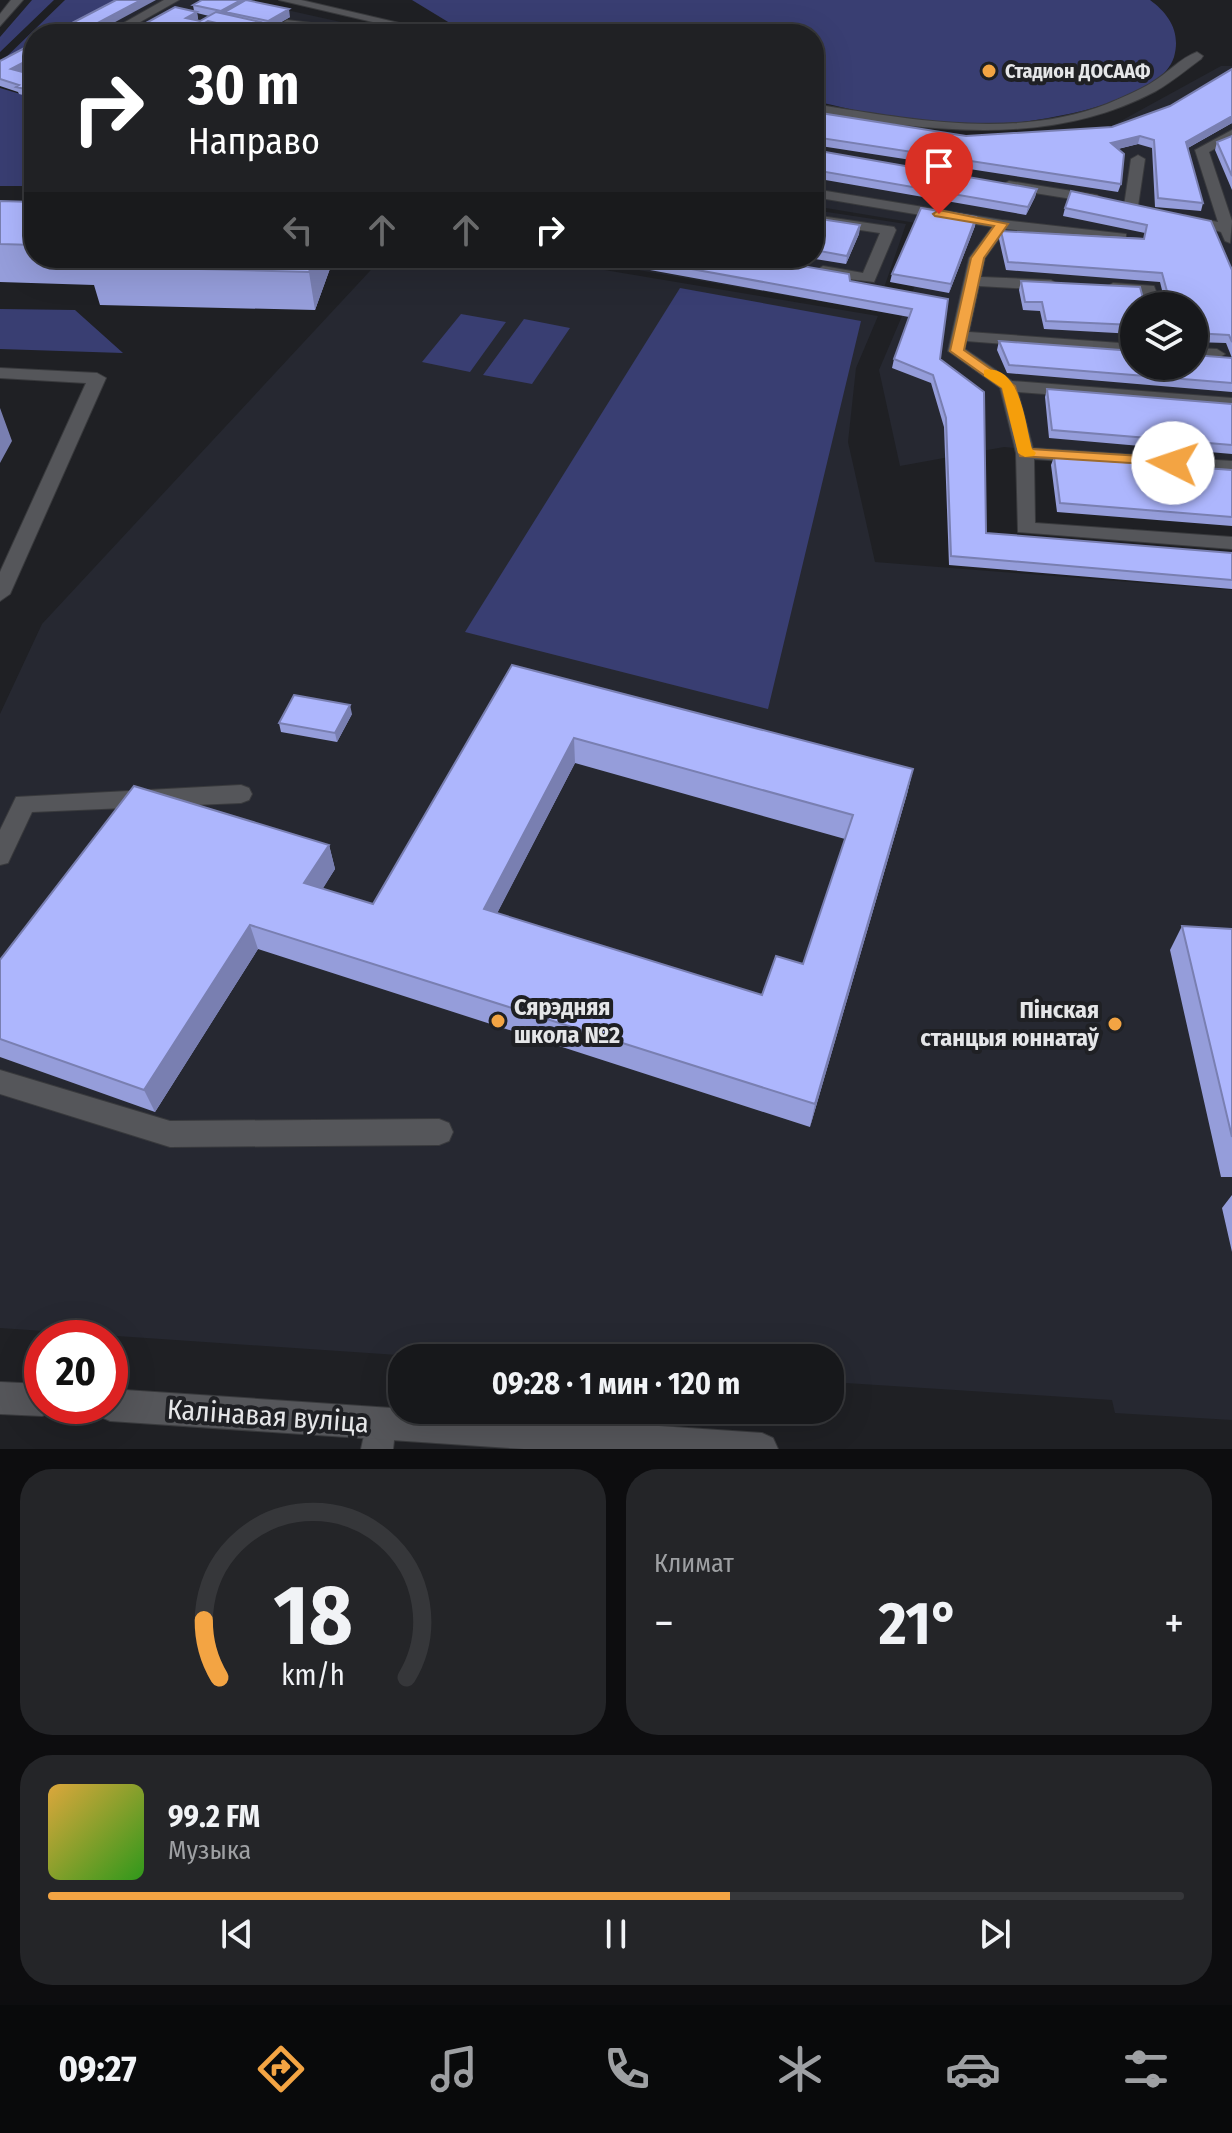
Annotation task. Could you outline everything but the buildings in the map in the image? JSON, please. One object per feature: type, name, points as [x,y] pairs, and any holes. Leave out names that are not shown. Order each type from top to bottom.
[{"type":"street","points":[[0,22],[17,0]]},
{"type":"street","points":[[129,24],[173,0]]},
{"type":"street","points":[[285,0],[394,24]]},
{"type":"street","points":[[353,24],[379,6]]},
{"type":"street","points":[[824,110],[927,127],[992,130],[1101,113],[1175,76],[1197,56]]},
{"type":"street","points":[[1230,236],[1202,150],[1232,134]]},
{"type":"street","points":[[1000,183],[1126,205],[1138,159]]},
{"type":"street","points":[[824,195],[1002,224],[1121,237]]},
{"type":"street","points":[[1172,216],[1230,236]]},
{"type":"street","points":[[807,268],[868,279],[889,230],[824,220]]},
{"type":"street","points":[[1002,224],[977,258],[956,351],[1008,386],[1232,403]]},
{"type":"street","points":[[972,281],[1148,289],[1149,292]]},
{"type":"street","points":[[960,336],[1120,348]]},
{"type":"street","points":[[1208,354],[1217,354]]},
{"type":"street","points":[[0,373],[97,378],[0,594]]},
{"type":"street","points":[[1008,386],[1025,453],[1025,528],[1232,543]]},
{"type":"street","points":[[1025,453],[1232,467]]},
{"type":"street","points":[[0,856],[24,803],[241,794]]},
{"type":"street","points":[[0,1082],[170,1134],[439,1132]]},
{"type":"street","points":[[0,1398],[24,1399]]},
{"type":"street","name":"Калінавая вуліца","points":[[128,1407],[379,1437],[522,1431],[762,1449]]},
{"type":"shaded area","points":[[32,0],[54,0],[29,24],[24,24],[24,29],[0,52],[0,37]]},
{"type":"shaded area","points":[[65,0],[132,0],[86,24],[40,24]]},
{"type":"shaded area","points":[[132,0],[242,0],[350,24],[87,24]]},
{"type":"shaded area","name":"Стадион ДОСААФ","points":[[412,0],[1150,0],[1172,24],[1176,48],[1162,76],[1139,91],[1109,103],[1039,120],[951,127],[900,120],[824,103],[824,24],[451,24]]},
{"type":"shaded area","points":[[24,40],[24,55],[0,63]]},
{"type":"shaded area","points":[[1221,66],[1232,66],[1232,469],[1004,447],[900,466],[879,370],[940,227],[824,208],[824,119],[968,141],[1108,128]]},
{"type":"shaded area","points":[[0,88],[24,95],[24,186],[0,186]]},
{"type":"shaded area","points":[[824,212],[906,224],[876,311],[627,268],[824,268]]},
{"type":"shaded area","name":"Сярэдняя школа №2","points":[[373,268],[592,268],[878,316],[856,368],[848,442],[875,562],[1232,590],[1232,1420],[1115,1413],[1112,1400],[844,1383],[844,1344],[388,1344],[388,1354],[128,1337],[128,1320],[24,1320],[24,1330],[0,1328],[0,714],[42,624]]},
{"type":"shaded area","points":[[680,288],[861,321],[768,709],[465,632]]},
{"type":"shaded area","points":[[0,309],[75,310],[123,353],[0,349]]},
{"type":"shaded area","points":[[461,314],[506,322],[470,372],[422,362]]},
{"type":"shaded area","points":[[524,319],[570,328],[532,384],[483,375]]},
{"type":"slow traffic","points":[[989,373],[1008,386],[1025,453],[1029,453]]},
{"type":"place","name":"Стадион ДОСААФ","points":[[989,71]]},
{"type":"place","name":"Сярэдняя школа №2","points":[[498,1021]]},
{"type":"place","name":"Пінская станцыя юннатаў","points":[[1115,1024]]},
{"type":"route","points":[[939,214],[1002,224],[977,258],[956,351],[1008,386],[1025,453],[1173,463]]}]
